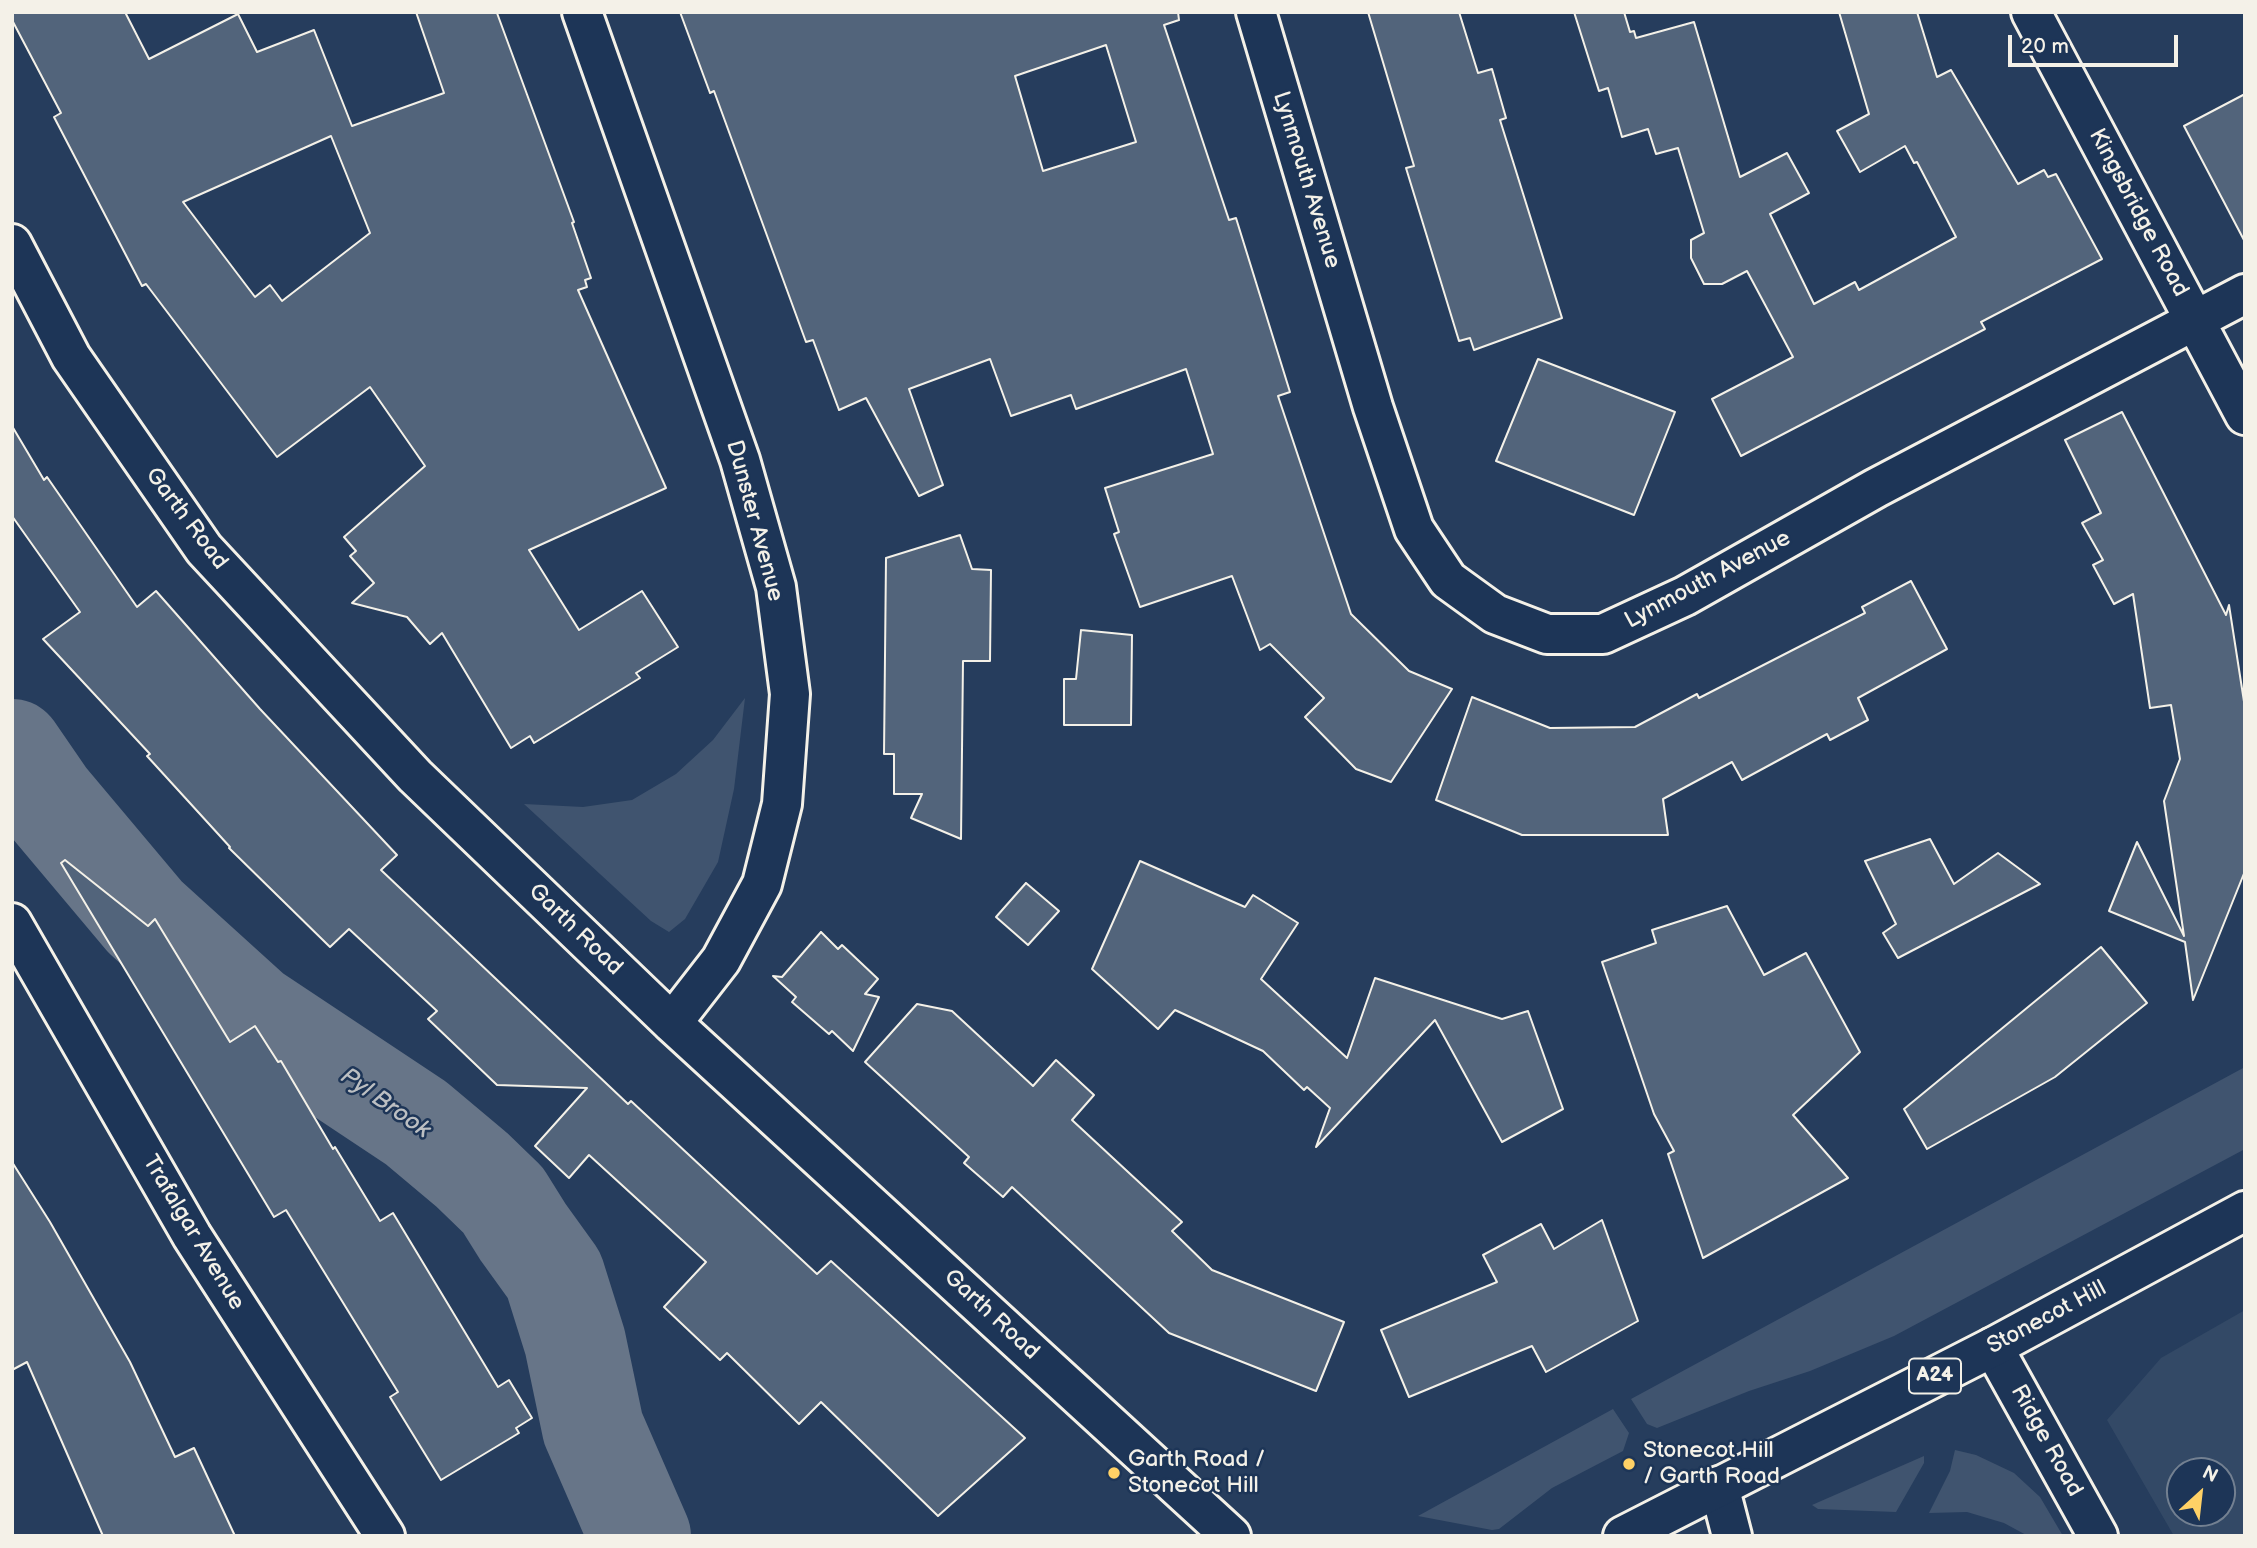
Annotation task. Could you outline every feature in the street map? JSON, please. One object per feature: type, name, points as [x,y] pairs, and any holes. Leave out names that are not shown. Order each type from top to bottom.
[{"type":"main road","name":"Dunster Avenue","points":[[582,12],[740,460],[776,587],[790,694],[782,804],[761,884],[721,960],[672,1023]]},
{"type":"main road","name":"Lynmouth Avenue","points":[[1256,12],[1373,407],[1415,529],[1448,580],[1495,614],[1547,634],[1604,634],[1685,596],[1876,488],[2245,294]]},
{"type":"main road","name":"Kingsbridge Road","points":[[2031,12],[2245,415]]},
{"type":"main road","name":"Garth Road","points":[[12,244],[71,357],[204,549],[415,776],[672,1023],[1231,1536]]},
{"type":"main road","name":"Trafalgar Avenue","points":[[12,923],[192,1236],[385,1536]]},
{"type":"main road","name":"Stonecot Hill","points":[[1623,1536],[1993,1347],[2245,1211]]},
{"type":"main road","name":"Ridge Road","points":[[1993,1347],[2098,1536]]},
{"type":"main road","points":[[1719,1486],[1732,1536]]},
{"type":"shaded area","points":[[745,698],[734,789],[718,862],[685,919],[669,932],[651,921],[524,804],[583,807],[632,800],[676,774],[713,740]]},
{"type":"shaded area","points":[[2245,1067],[2245,1149],[1894,1336],[1810,1371],[1749,1391],[1657,1428],[1647,1424],[1631,1399]]},
{"type":"shaded area","points":[[2245,1310],[2245,1536],[2174,1536],[2169,1527],[2236,1527],[2236,1457],[2166,1457],[2166,1522],[2107,1420],[2161,1358]]},
{"type":"shaded area","points":[[1613,1409],[1629,1433],[1623,1451],[1552,1488],[1499,1529],[1418,1516]]},
{"type":"shaded area","points":[[1955,1450],[1976,1455],[2014,1473],[2040,1497],[2063,1536],[2028,1536],[2004,1523],[1967,1512],[1929,1513],[1950,1471]]},
{"type":"shaded area","points":[[1924,1456],[1924,1463],[1896,1512],[1818,1509],[1812,1505]]},
{"type":"building","points":[[12,12],[125,12],[149,59],[238,14],[257,52],[314,30],[352,126],[444,93],[416,12],[497,13],[574,222],[572,223],[591,278],[585,280],[587,287],[578,290],[666,488],[529,550],[579,630],[642,591],[678,647],[636,673],[640,678],[534,743],[530,736],[511,748],[442,633],[430,644],[407,617],[352,603],[374,583],[350,556],[356,551],[344,537],[425,466],[370,387],[277,457],[146,284],[142,286],[54,117],[61,113],[12,20]],"holes":[[[331,136],[370,233],[282,301],[270,285],[255,297],[183,202]]]},
{"type":"building","points":[[680,12],[1178,12],[1179,20],[1164,25],[1229,220],[1236,218],[1290,392],[1278,396],[1351,614],[1409,671],[1452,689],[1391,782],[1356,769],[1305,717],[1324,698],[1270,644],[1260,650],[1232,576],[1140,607],[1114,534],[1119,532],[1105,488],[1213,454],[1186,369],[1076,409],[1071,395],[1011,416],[990,359],[909,389],[943,485],[919,496],[866,398],[839,410],[813,340],[806,342],[714,91],[710,93]],"holes":[[[1106,45],[1136,142],[1043,171],[1015,76]]]},
{"type":"building","points":[[1368,12],[1459,12],[1478,73],[1492,69],[1506,118],[1500,120],[1562,318],[1474,350],[1470,338],[1459,341],[1406,168],[1414,166]]},
{"type":"building","points":[[1574,12],[1624,12],[1630,32],[1634,31],[1636,38],[1694,22],[1740,177],[1787,153],[1809,193],[1770,214],[1814,304],[1855,282],[1859,290],[1956,237],[1917,162],[1914,163],[1905,146],[1860,172],[1837,131],[1869,114],[1839,12],[1917,12],[1937,77],[1951,70],[2018,184],[2044,170],[2048,177],[2056,174],[2102,259],[1981,322],[1985,329],[1741,456],[1712,399],[1793,357],[1747,271],[1722,284],[1704,284],[1691,258],[1691,240],[1704,233],[1678,148],[1656,154],[1648,129],[1622,137],[1608,88],[1599,91]]},
{"type":"building","points":[[2245,94],[2245,242],[2184,126]]},
{"type":"building","points":[[1538,359],[1675,412],[1634,515],[1496,461]]},
{"type":"building","points":[[2122,412],[2226,615],[2229,605],[2245,708],[2245,871],[2193,1000],[2185,942],[2109,911],[2137,842],[2184,936],[2164,801],[2180,759],[2171,705],[2150,708],[2133,594],[2114,604],[2093,565],[2103,560],[2082,523],[2101,513],[2065,440]]},
{"type":"building","points":[[12,426],[44,480],[47,477],[137,607],[156,591],[260,709],[397,855],[381,870],[628,1104],[631,1101],[817,1274],[831,1261],[1025,1438],[938,1516],[821,1402],[799,1424],[727,1353],[720,1360],[664,1307],[706,1262],[589,1155],[569,1178],[535,1146],[587,1088],[497,1085],[428,1019],[437,1011],[349,929],[330,947],[229,848],[147,756],[150,754],[43,639],[80,612],[12,516]]},
{"type":"building","points":[[960,535],[972,569],[991,570],[990,661],[963,661],[961,839],[911,818],[922,794],[894,794],[894,754],[884,754],[886,558]]},
{"type":"building","points":[[1911,581],[1947,649],[1858,698],[1868,720],[1830,740],[1827,734],[1742,780],[1732,762],[1663,799],[1668,835],[1522,835],[1436,800],[1472,697],[1550,728],[1635,727],[1697,694],[1699,698],[1865,613],[1862,607]]},
{"type":"building","points":[[1081,630],[1132,635],[1131,725],[1064,725],[1064,679],[1076,679]]},
{"type":"building","points":[[1930,839],[1954,884],[1998,853],[2040,884],[1898,958],[1883,933],[1896,924],[1865,861]]},
{"type":"building","points":[[65,860],[148,926],[155,919],[230,1042],[255,1026],[278,1062],[281,1061],[380,1221],[393,1213],[498,1387],[509,1380],[532,1418],[516,1428],[519,1433],[441,1480],[390,1397],[398,1392],[286,1210],[274,1217],[61,863]]},
{"type":"building","points":[[1140,861],[1245,907],[1253,895],[1298,923],[1261,979],[1347,1058],[1375,978],[1502,1019],[1528,1011],[1563,1109],[1502,1142],[1435,1020],[1316,1147],[1330,1108],[1307,1087],[1304,1090],[1263,1051],[1175,1010],[1158,1029],[1092,969]]},
{"type":"building","points":[[1026,883],[1059,911],[1028,945],[996,917]]},
{"type":"building","points":[[1727,906],[1764,975],[1806,953],[1860,1052],[1793,1115],[1848,1178],[1703,1258],[1668,1154],[1674,1151],[1654,1114],[1602,962],[1656,943],[1652,930]]},
{"type":"building","points":[[821,932],[838,949],[842,945],[878,979],[865,994],[879,997],[853,1051],[832,1031],[829,1034],[792,1002],[796,997],[773,976],[782,977]]},
{"type":"building","points":[[2101,947],[2147,1003],[2055,1077],[1927,1149],[1904,1109]]},
{"type":"building","points":[[917,1004],[952,1011],[1033,1086],[1056,1060],[1094,1095],[1072,1120],[1182,1222],[1172,1231],[1212,1270],[1344,1322],[1316,1391],[1169,1333],[1012,1187],[1003,1197],[964,1163],[969,1157],[865,1062]]},
{"type":"building","points":[[12,1162],[50,1222],[130,1362],[175,1457],[194,1448],[235,1536],[103,1536],[27,1362],[12,1370]]},
{"type":"building","points":[[1602,1220],[1638,1321],[1546,1372],[1532,1346],[1409,1397],[1381,1330],[1497,1282],[1483,1255],[1541,1224],[1554,1249]]},
{"type":"waterway","name":"Pyl Brook","points":[[12,750],[45,798],[145,917],[252,1014],[416,1123],[503,1200],[554,1275],[575,1342],[593,1428],[640,1536]]},
{"type":"place","name":"Stonecot Hill / Garth Road","points":[[1629,1464]]},
{"type":"place","name":"Garth Road / Stonecot Hill","points":[[1114,1473]]}]
